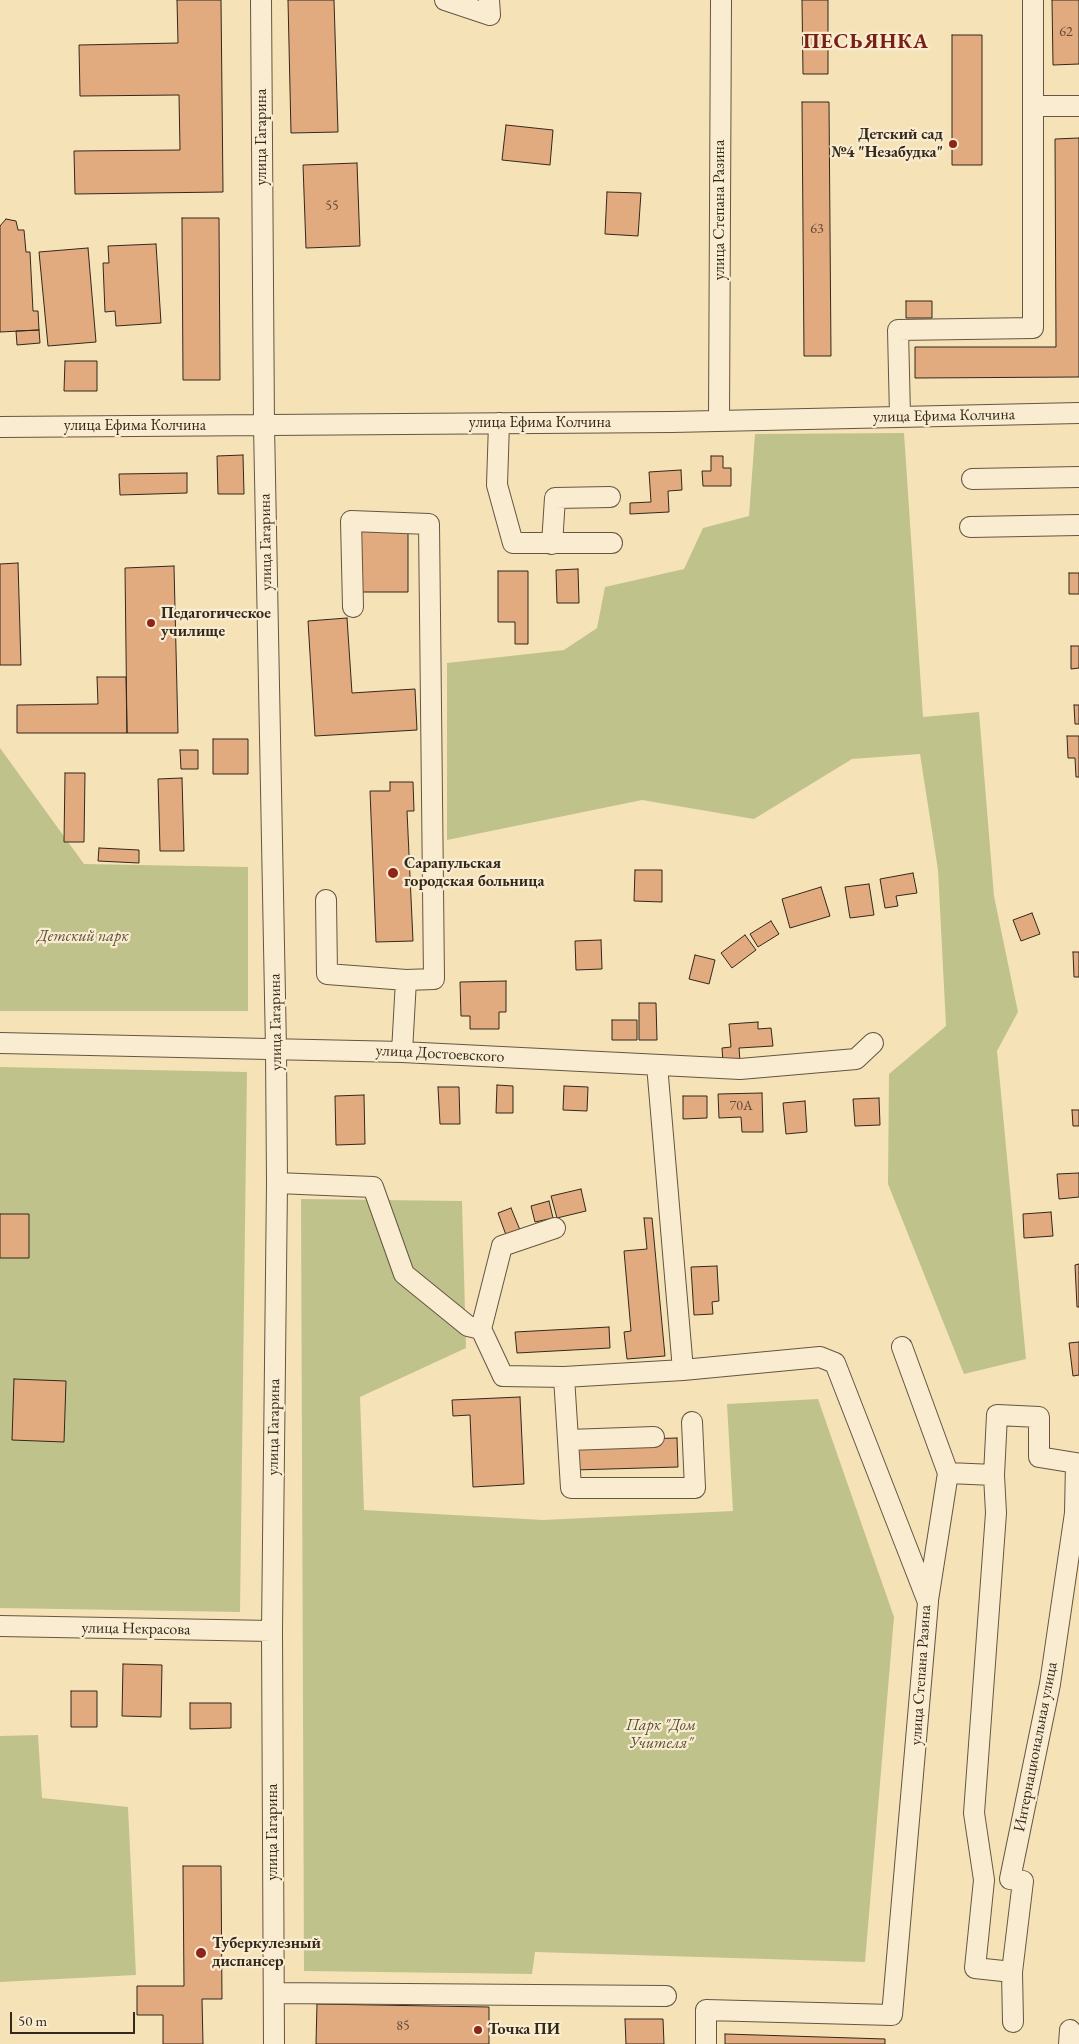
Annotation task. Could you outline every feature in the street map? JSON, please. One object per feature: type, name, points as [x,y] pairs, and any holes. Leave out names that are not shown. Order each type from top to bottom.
[{"type":"street","name":"улица Гагарина","points":[[261,0],[264,425],[277,1184],[272,1631],[274,2044]]},
{"type":"street","points":[[445,0],[490,15],[489,0]]},
{"type":"street","name":"улица Степана Разина","points":[[719,419],[722,0]]},
{"type":"street","points":[[900,416],[898,330],[1033,328],[1033,0]]},
{"type":"street","points":[[1034,106],[1079,106]]},
{"type":"street","name":"улица Ефима Колчина","points":[[0,427],[672,422],[719,419],[1079,413]]},
{"type":"street","points":[[499,423],[497,485],[513,543],[612,544]]},
{"type":"street","points":[[972,479],[1079,477]]},
{"type":"street","points":[[552,544],[555,498],[610,497]]},
{"type":"street","points":[[326,900],[327,974],[406,980],[434,979],[429,524],[351,521],[353,607]]},
{"type":"street","points":[[970,527],[1079,525]]},
{"type":"street","points":[[402,1052],[406,980]]},
{"type":"street","name":"улица Достоевского","points":[[0,1043],[402,1052],[740,1069],[856,1058],[873,1043]]},
{"type":"street","points":[[657,1065],[683,1370]]},
{"type":"street","points":[[277,1184],[373,1187],[404,1274],[468,1326],[481,1329],[502,1246],[555,1228]]},
{"type":"street","name":"улица Степана Разина","points":[[481,1329],[504,1376],[564,1377],[683,1370],[820,1357],[835,1363],[928,1602],[892,2015],[706,2010],[706,2044]]},
{"type":"street","points":[[902,1347],[948,1473],[928,1602]]},
{"type":"street","points":[[564,1377],[570,1488],[695,1488],[692,1422]]},
{"type":"street","points":[[1012,1972],[975,1968],[984,1880],[974,1813],[996,1513],[994,1475],[997,1415],[1040,1417],[1039,1457],[1078,1464]]},
{"type":"street","points":[[568,1440],[654,1437]]},
{"type":"street","name":"Интернациональная улица","points":[[1013,2022],[1012,1972],[1022,1882],[1010,1879],[1050,1684],[1075,1514],[1078,1464]]},
{"type":"street","points":[[948,1473],[994,1475]]},
{"type":"street","name":"улица Некрасова","points":[[0,1626],[272,1631]]},
{"type":"street","points":[[274,1993],[666,1996]]},
{"type":"green space","points":[[904,433],[923,717],[979,712],[994,896],[1018,1012],[997,1051],[1026,1359],[964,1374],[888,1184],[889,1074],[946,1026],[938,870],[920,754],[852,759],[754,819],[642,800],[447,840],[447,663],[564,650],[597,628],[605,587],[684,569],[703,528],[749,516],[755,434]]},
{"type":"green space","name":"Детский парк","points":[[0,748],[84,864],[248,867],[248,1011],[0,1011]]},
{"type":"green space","points":[[0,1067],[247,1072],[240,1612],[0,1608]]},
{"type":"green space","name":"Парк \"Дом Учителя\"","points":[[301,1199],[462,1201],[466,1348],[360,1397],[364,1510],[543,1520],[733,1511],[727,1404],[818,1399],[894,1617],[865,1962],[535,1952],[532,1974],[304,1971]]},
{"type":"green space","points":[[38,1735],[42,1798],[128,1807],[136,1975],[0,1982],[0,1736]]},
{"type":"building","points":[[177,0],[221,0],[223,192],[75,194],[74,151],[180,150],[179,95],[80,96],[79,45],[178,43]]},
{"type":"building","points":[[288,0],[334,0],[338,132],[291,133]]},
{"type":"building","points":[[802,0],[828,0],[828,74],[803,74]]},
{"type":"building","points":[[1052,0],[1079,0],[1079,64],[1053,65]]},
{"type":"building","points":[[952,35],[982,35],[982,165],[952,165]]},
{"type":"building","points":[[802,102],[829,102],[831,356],[804,356]]},
{"type":"building","points":[[506,125],[553,130],[550,165],[502,160]]},
{"type":"building","points":[[1079,138],[1079,377],[915,378],[915,347],[1056,347],[1055,139]]},
{"type":"building","points":[[357,163],[360,246],[306,248],[303,165]]},
{"type":"building","points":[[607,192],[641,193],[638,236],[605,234]]},
{"type":"building","points":[[182,218],[219,218],[220,380],[183,380]]},
{"type":"building","points":[[6,219],[16,221],[18,230],[24,230],[26,252],[30,252],[33,311],[38,311],[39,330],[0,332],[0,226]]},
{"type":"building","points":[[156,244],[161,323],[116,326],[115,311],[105,312],[103,263],[109,263],[108,246]]},
{"type":"building","points":[[88,248],[96,342],[48,346],[39,252]]},
{"type":"building","points":[[906,301],[932,301],[932,318],[906,318]]},
{"type":"building","points":[[39,330],[40,343],[17,345],[16,331]]},
{"type":"building","points":[[65,361],[97,361],[97,391],[64,391]]},
{"type":"building","points":[[243,455],[244,494],[218,494],[217,456]]},
{"type":"building","points":[[711,456],[723,456],[723,468],[731,468],[731,486],[703,486],[702,471],[711,471]]},
{"type":"building","points":[[681,470],[682,490],[668,491],[669,512],[630,514],[630,503],[651,502],[649,472]]},
{"type":"building","points":[[187,473],[187,493],[120,495],[119,474]]},
{"type":"building","points":[[360,527],[408,527],[408,592],[360,592]]},
{"type":"building","points":[[18,563],[21,665],[0,665],[0,564]]},
{"type":"building","name":"Педагогическое училище","points":[[174,566],[178,733],[127,733],[125,568]]},
{"type":"building","points":[[578,569],[579,603],[557,603],[556,570]]},
{"type":"building","points":[[498,571],[528,571],[528,644],[515,644],[515,622],[498,622]]},
{"type":"building","points":[[1069,573],[1079,573],[1079,594],[1069,594]]},
{"type":"building","points":[[347,618],[352,693],[415,689],[417,730],[315,736],[308,621]]},
{"type":"building","points":[[1071,646],[1079,646],[1079,668],[1071,669]]},
{"type":"building","points":[[97,677],[126,677],[127,733],[17,733],[17,705],[98,704]]},
{"type":"building","points":[[1074,705],[1079,705],[1079,724],[1075,724]]},
{"type":"building","points":[[1067,736],[1079,736],[1079,777],[1076,777],[1075,758],[1068,758]]},
{"type":"building","points":[[213,739],[248,739],[248,774],[213,774]]},
{"type":"building","points":[[180,750],[198,750],[198,769],[181,769]]},
{"type":"building","points":[[65,773],[85,773],[84,842],[64,842]]},
{"type":"building","points":[[182,778],[184,851],[160,851],[158,779]]},
{"type":"building","points":[[390,782],[413,782],[414,811],[407,811],[413,941],[376,942],[370,791],[390,791]]},
{"type":"building","points":[[99,848],[139,850],[139,863],[98,861]]},
{"type":"building","points":[[635,870],[662,870],[662,902],[634,901]]},
{"type":"building","points":[[913,873],[917,893],[896,896],[898,906],[885,908],[880,879]]},
{"type":"building","points":[[869,884],[874,915],[850,918],[845,887]]},
{"type":"building","points":[[821,887],[830,916],[790,928],[782,899]]},
{"type":"building","points":[[1032,913],[1040,934],[1021,941],[1013,920]]},
{"type":"building","points":[[771,921],[779,934],[758,947],[750,934]]},
{"type":"building","points":[[745,935],[756,950],[732,968],[721,953]]},
{"type":"building","points":[[601,940],[602,969],[576,970],[575,941]]},
{"type":"building","points":[[1073,952],[1079,952],[1079,977],[1074,977]]},
{"type":"building","points":[[695,955],[715,960],[709,984],[689,979]]},
{"type":"building","points":[[506,981],[506,1012],[499,1012],[499,1029],[470,1029],[470,1016],[461,1016],[460,982]]},
{"type":"building","points":[[639,1003],[656,1003],[657,1040],[639,1040]]},
{"type":"building","points":[[612,1020],[637,1020],[637,1040],[612,1040]]},
{"type":"building","points":[[758,1022],[758,1029],[771,1028],[773,1046],[739,1048],[740,1061],[723,1062],[722,1048],[731,1047],[729,1024]]},
{"type":"building","points":[[497,1085],[513,1086],[513,1113],[496,1113]]},
{"type":"building","points":[[564,1086],[588,1087],[587,1111],[563,1110]]},
{"type":"building","points":[[438,1087],[459,1087],[460,1124],[440,1124]]},
{"type":"building","points":[[762,1093],[763,1132],[742,1132],[741,1117],[719,1118],[718,1094]]},
{"type":"building","points":[[364,1095],[365,1144],[336,1145],[335,1096]]},
{"type":"building","points":[[683,1096],[707,1096],[707,1118],[683,1119]]},
{"type":"building","points":[[879,1098],[880,1125],[855,1126],[853,1099]]},
{"type":"building","points":[[805,1101],[807,1132],[786,1134],[783,1103]]},
{"type":"building","points":[[1072,1110],[1079,1110],[1079,1126],[1073,1126]]},
{"type":"building","points":[[1079,1173],[1079,1197],[1059,1199],[1057,1174]]},
{"type":"building","points":[[581,1189],[586,1211],[557,1218],[551,1196]]},
{"type":"building","points":[[549,1201],[553,1218],[535,1222],[531,1206]]},
{"type":"building","points":[[511,1208],[520,1230],[506,1235],[498,1213]]},
{"type":"building","points":[[1051,1212],[1053,1236],[1024,1238],[1023,1214]]},
{"type":"building","points":[[0,1214],[29,1214],[29,1258],[0,1258]]},
{"type":"building","points":[[644,1218],[652,1218],[665,1356],[627,1359],[624,1332],[631,1331],[624,1251],[647,1249]]},
{"type":"building","points":[[1079,1264],[1079,1307],[1077,1307],[1075,1265]]},
{"type":"building","points":[[717,1266],[719,1301],[712,1302],[713,1314],[694,1315],[691,1267]]},
{"type":"building","points":[[609,1327],[610,1348],[517,1353],[515,1332]]},
{"type":"building","points":[[1079,1342],[1079,1375],[1073,1376],[1069,1343]]},
{"type":"building","points":[[14,1379],[66,1381],[64,1442],[12,1440]]},
{"type":"building","points":[[520,1397],[524,1484],[473,1487],[470,1415],[453,1416],[452,1400]]},
{"type":"building","points":[[677,1438],[678,1467],[574,1470],[573,1441]]},
{"type":"building","points":[[123,1664],[162,1665],[161,1717],[122,1716]]},
{"type":"building","points":[[71,1691],[97,1691],[97,1727],[71,1727]]},
{"type":"building","points":[[190,1703],[231,1703],[231,1728],[190,1729]]},
{"type":"building","points":[[183,1866],[221,1866],[222,1999],[202,1999],[203,2044],[163,2044],[163,2015],[137,2015],[137,1986],[184,1986]]},
{"type":"building","points":[[317,2004],[489,2007],[489,2044],[316,2044]]},
{"type":"building","points":[[625,2019],[663,2019],[664,2044],[626,2044]]},
{"type":"building","points":[[725,2034],[885,2039],[885,2044],[725,2044]]},
{"type":"place","name":"Детский сад №4 \"Незабудка\"","points":[[953,144]]},
{"type":"place","name":"Педагогическое училище","points":[[151,623]]},
{"type":"place","name":"Сарапульская городская больница","points":[[393,873]]},
{"type":"place","name":"Туберкулезный диспансер","points":[[201,1953]]},
{"type":"place","name":"Точка ПИ","points":[[478,2030]]},
{"type":"district","name":"ПЕСЬЯНКА","points":[[866,42]]}]
